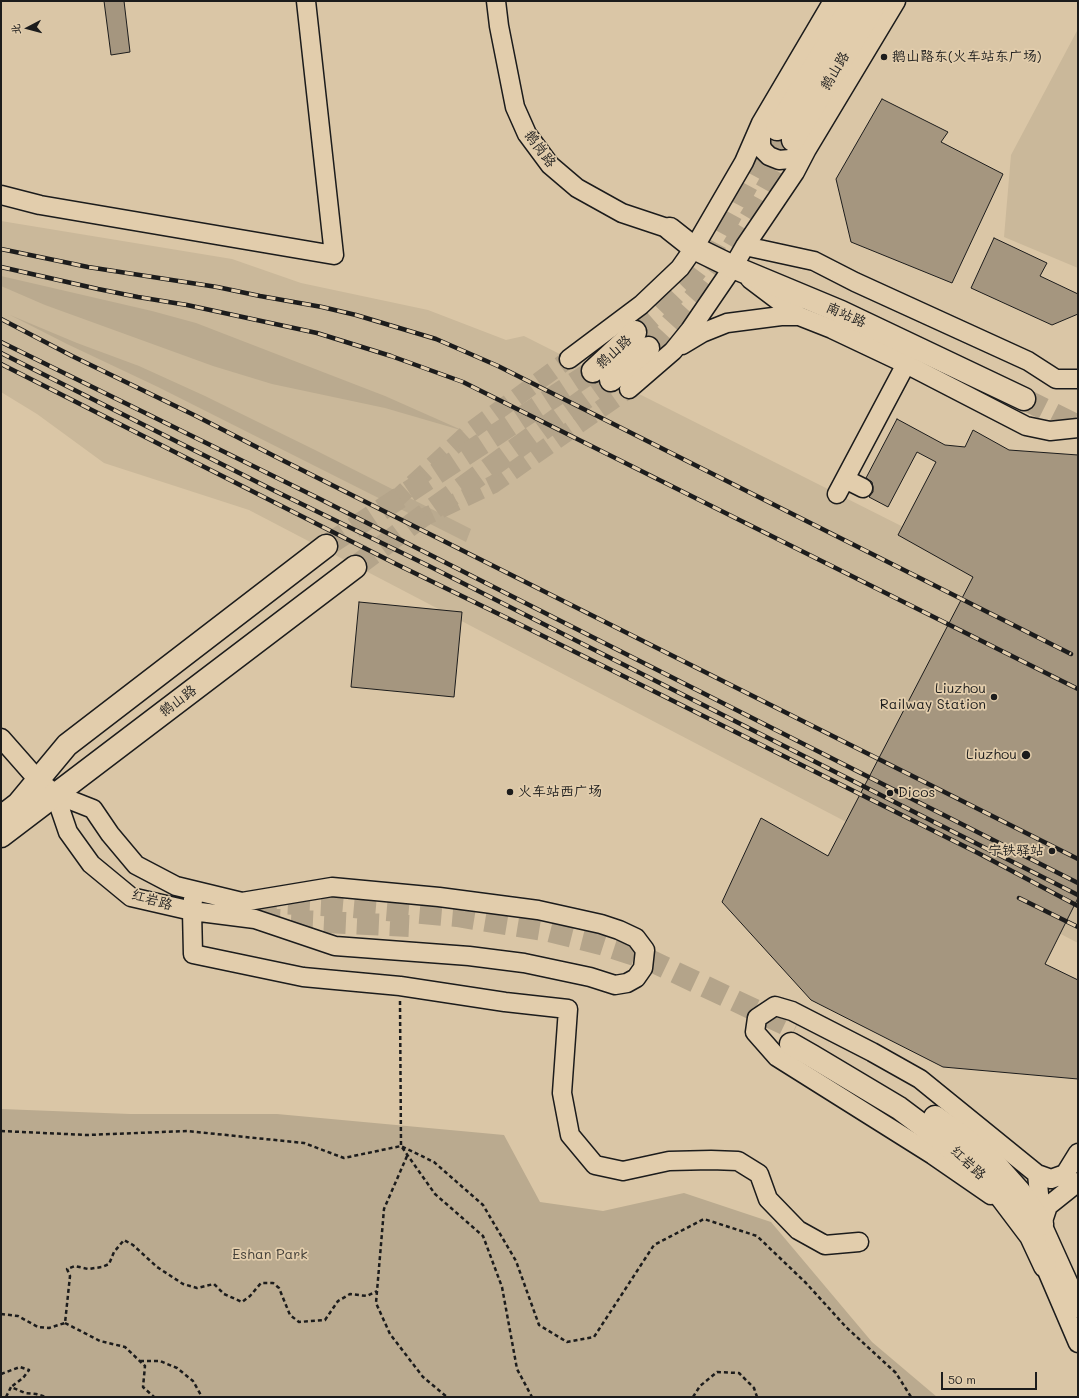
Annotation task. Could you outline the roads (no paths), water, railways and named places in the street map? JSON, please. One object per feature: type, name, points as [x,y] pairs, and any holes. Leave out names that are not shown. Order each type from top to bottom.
[{"type":"main road","name":"鹅山路","points":[[785,135],[854,1]]},
{"type":"main road","name":"鹅山路","points":[[785,135],[877,1]]},
{"type":"main road","name":"南站路","points":[[670,229],[694,248],[841,312],[1024,399]]},
{"type":"main road","name":"鹅山路","points":[[611,380],[642,340]]},
{"type":"main road","points":[[1,817],[18,804],[67,745],[326,546]]},
{"type":"main road","name":"鹅山路","points":[[1,836],[355,567]]},
{"type":"main road","name":"红岩路","points":[[793,1036],[913,1101],[964,1138],[988,1158],[1014,1198],[1045,1266]]},
{"type":"main road","name":"红岩路","points":[[1014,1198],[1042,1224]]},
{"type":"street","points":[[1,195],[40,205],[334,255],[306,1]]},
{"type":"street","name":"鹅岗路","points":[[496,1],[499,26],[515,106],[527,134],[550,165],[577,188],[622,212],[670,229]]},
{"type":"street","points":[[673,350],[690,330],[795,172],[785,135],[833,1]]},
{"type":"street","points":[[569,359],[641,305],[680,268],[694,248],[744,162],[785,135],[896,1]]},
{"type":"street","points":[[745,246],[814,261],[855,282],[1028,361],[1056,379],[1078,379]]},
{"type":"street","points":[[733,266],[799,316],[832,329],[906,364],[1026,426],[1050,430],[1078,428]]},
{"type":"street","points":[[611,380],[673,350],[702,333],[727,323],[781,316],[799,316]]},
{"type":"street","points":[[863,488],[841,486],[906,364]]},
{"type":"street","name":"红岩路","points":[[1,738],[38,780],[55,794],[93,809],[110,834],[136,865],[176,886],[242,902],[332,887],[439,897],[538,910],[601,924],[636,938],[645,950],[643,968],[636,978],[628,983],[615,985],[590,977],[524,963],[469,956],[335,946],[255,919],[192,911],[131,897],[91,864],[68,832],[55,794]]},
{"type":"street","points":[[194,890],[192,911],[193,954],[303,977],[400,986],[504,1002],[568,1009],[562,1093],[570,1135],[595,1165],[623,1171],[669,1162],[738,1160],[759,1174],[768,1199],[798,1230],[826,1245],[859,1242]]},
{"type":"street","points":[[1072,1187],[1044,1197],[1014,1198],[932,1155],[777,1057],[755,1032],[757,1018],[775,1006],[792,1011],[872,1052],[920,1079],[1037,1174],[1051,1179],[1065,1174],[1078,1153]]},
{"type":"street","points":[[1037,1174],[1045,1266]]},
{"type":"street","points":[[1042,1224],[1048,1206],[1072,1187]]},
{"type":"street","name":"红岩路","points":[[1042,1224],[1070,1286],[1078,1308]]},
{"type":"street","name":"红岩路","points":[[1045,1266],[1078,1343]]},
{"type":"tunnel","points":[[635,332],[659,311],[689,280],[715,245],[777,129]]},
{"type":"tunnel","points":[[648,348],[702,289],[731,250],[792,142]]},
{"type":"tunnel","points":[[393,502],[469,432],[569,359]]},
{"type":"tunnel","points":[[326,546],[593,371]]},
{"type":"tunnel","points":[[355,567],[611,380]]},
{"type":"tunnel","points":[[416,521],[494,484],[629,389]]},
{"type":"tunnel","points":[[1024,399],[1078,426]]},
{"type":"tunnel","points":[[255,902],[341,906],[457,916],[549,931],[601,944],[647,959],[795,1029]]},
{"type":"tunnel","points":[[258,919],[409,926]]},
{"type":"railway","points":[[1,249],[88,267],[217,287],[322,307],[356,315],[436,339],[498,366],[1071,654]]},
{"type":"railway","points":[[1,267],[98,289],[187,305],[317,333],[391,356],[463,382],[1078,689]]},
{"type":"railway","points":[[1,319],[72,356],[194,415],[1078,859]]},
{"type":"railway","points":[[1,342],[316,497],[1078,883]]},
{"type":"railway","points":[[1,353],[277,492],[429,566],[1078,895]]},
{"type":"railway","points":[[1,364],[396,564],[978,853],[1078,906]]},
{"type":"railway","points":[[1019,898],[1078,927]]},
{"type":"place","name":"鹅山路东(火车站东广场)","points":[[884,57]]},
{"type":"place","name":"Liuzhou Railway Station","points":[[994,697]]},
{"type":"place","name":"Liuzhou","points":[[1026,755]]},
{"type":"place","name":"火车站西广场","points":[[510,792]]},
{"type":"place","name":"Dicos","points":[[890,793]]},
{"type":"place","name":"宁铁驿站","points":[[1052,851]]},
{"type":"park label","name":"Eshan Park","points":[[270,1255]]}]
